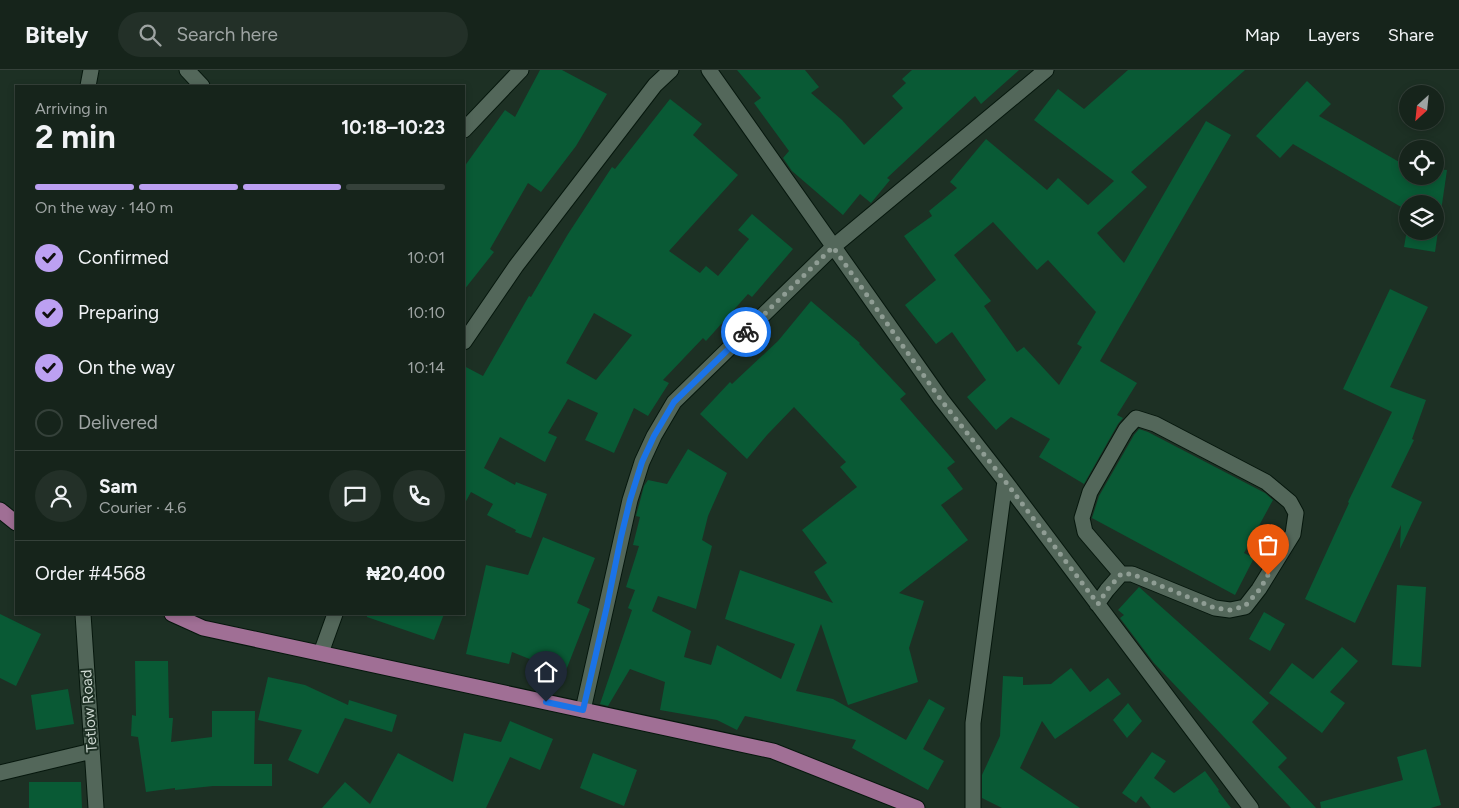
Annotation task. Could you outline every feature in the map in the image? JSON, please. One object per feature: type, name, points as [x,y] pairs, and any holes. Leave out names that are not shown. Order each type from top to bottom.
[{"type":"main road","points":[[0,510],[15,522]]},
{"type":"main road","points":[[174,615],[203,628],[773,751],[917,808]]},
{"type":"street","points":[[88,85],[91,70]]},
{"type":"street","points":[[187,70],[201,85]]},
{"type":"street","points":[[465,129],[521,70]]},
{"type":"street","points":[[465,341],[516,266],[655,86],[671,70]]},
{"type":"street","points":[[709,70],[941,400],[1005,481],[1251,808]]},
{"type":"street","points":[[583,710],[630,500],[642,462],[654,436],[674,402],[833,247],[1046,70]]},
{"type":"street","points":[[1098,604],[1121,574],[1132,574],[1215,608],[1230,610],[1245,606],[1260,589],[1294,534],[1296,513],[1290,502],[1266,482],[1155,424],[1136,418],[1126,429],[1090,492],[1082,518],[1085,532],[1121,574]]},
{"type":"street","points":[[973,808],[973,723],[1005,481]]},
{"type":"street","name":"Tetlow Road","points":[[83,615],[96,808]]},
{"type":"street","points":[[321,653],[335,615]]},
{"type":"street","points":[[0,773],[92,751]]},
{"type":"building","points":[[540,70],[562,70],[607,94],[576,146],[541,192],[528,183],[490,249],[494,252],[465,289],[465,166],[505,110],[515,117]]},
{"type":"building","points":[[737,70],[805,70],[819,87],[811,93],[842,120],[864,145],[903,108],[892,96],[906,83],[902,79],[912,70],[1019,70],[981,104],[975,96],[887,178],[890,180],[871,203],[860,194],[843,215],[792,171],[783,158],[789,151],[754,103],[761,98]]},
{"type":"building","points":[[1128,70],[1245,70],[1131,172],[1147,187],[1097,233],[1124,263],[1206,121],[1231,135],[1100,361],[1137,383],[1117,415],[1123,418],[1084,484],[1039,457],[1050,439],[1011,417],[996,430],[967,397],[986,380],[952,332],[936,344],[905,305],[936,280],[904,236],[932,216],[929,211],[957,188],[950,182],[986,139],[1047,190],[1058,178],[1088,205],[1114,181],[1034,120],[1058,89],[1084,109]],"holes":[[[993,222],[1037,270],[1048,260],[1096,312],[1077,344],[1082,347],[1059,385],[1024,347],[1017,352],[984,306],[991,301],[954,255]]]},
{"type":"building","points":[[1307,81],[1331,104],[1319,116],[1399,162],[1399,185],[1444,185],[1444,170],[1447,170],[1443,195],[1399,195],[1399,206],[1293,144],[1280,158],[1256,136]]},
{"type":"building","points":[[670,99],[702,124],[693,135],[738,175],[669,251],[700,273],[706,266],[718,276],[749,239],[738,230],[752,214],[793,249],[752,297],[748,294],[706,341],[703,338],[663,380],[669,383],[648,416],[634,408],[614,453],[585,440],[598,413],[568,399],[548,433],[557,437],[545,462],[500,437],[484,468],[515,485],[516,482],[547,494],[531,538],[515,532],[516,530],[487,515],[493,504],[471,492],[465,503],[465,367],[483,376],[529,296],[531,297],[568,234],[612,167],[615,169]],"holes":[[[594,313],[632,335],[596,380],[566,363]]]},
{"type":"building","points":[[1405,240],[1437,240],[1435,252],[1404,247]]},
{"type":"building","points":[[1390,289],[1428,307],[1390,387],[1426,400],[1412,439],[1414,440],[1391,487],[1422,502],[1400,549],[1401,525],[1355,623],[1305,599],[1348,502],[1392,412],[1343,389]]},
{"type":"building","points":[[811,301],[860,343],[906,394],[900,399],[955,462],[947,468],[963,489],[941,505],[968,540],[899,593],[924,601],[909,648],[918,682],[848,705],[821,624],[796,691],[833,699],[906,740],[929,699],[945,708],[923,749],[944,761],[928,790],[852,748],[856,740],[745,716],[737,730],[717,720],[660,710],[665,682],[630,669],[608,706],[600,704],[632,610],[628,608],[635,590],[626,587],[639,546],[633,545],[640,517],[636,516],[644,486],[648,480],[667,484],[688,449],[727,473],[708,516],[702,540],[712,546],[696,609],[658,596],[652,611],[691,631],[684,657],[711,665],[717,645],[781,679],[795,644],[725,619],[740,570],[833,603],[814,572],[827,563],[802,530],[857,487],[840,467],[846,462],[794,407],[747,459],[700,414],[730,382],[732,384],[778,341]]},
{"type":"building","points":[[1139,429],[1265,493],[1273,500],[1244,553],[1254,558],[1235,595],[1092,518],[1099,496]]},
{"type":"building","points":[[543,537],[595,558],[577,603],[590,609],[565,673],[512,652],[509,664],[466,654],[486,565],[528,575]]},
{"type":"building","points":[[1397,585],[1426,587],[1421,667],[1392,665]]},
{"type":"building","points":[[1139,587],[1269,703],[1252,722],[1287,758],[1278,767],[1316,808],[1291,808],[1154,663],[1120,618],[1124,615],[1118,610]]},
{"type":"building","points":[[1264,612],[1285,624],[1270,651],[1249,639]]},
{"type":"building","points":[[0,614],[41,634],[16,686],[0,678]]},
{"type":"building","points":[[367,615],[444,615],[434,640],[367,617]]},
{"type":"building","points":[[1342,647],[1358,661],[1330,692],[1345,703],[1322,733],[1269,693],[1292,663],[1313,679]]},
{"type":"building","points":[[135,661],[168,661],[169,718],[173,718],[171,742],[212,737],[212,711],[255,711],[254,764],[272,764],[272,786],[213,786],[146,792],[138,737],[131,736],[132,715],[136,716]]},
{"type":"building","points":[[1071,668],[1090,692],[1108,678],[1121,694],[1055,739],[1042,721],[1020,768],[1080,808],[1002,808],[982,798],[982,775],[1000,736],[1003,676],[1023,677],[1023,685],[1051,684]]},
{"type":"building","points":[[268,677],[305,685],[348,705],[349,700],[397,715],[392,732],[345,718],[318,774],[288,760],[302,730],[258,720]]},
{"type":"building","points":[[68,689],[74,724],[36,730],[31,695]]},
{"type":"building","points":[[1128,703],[1142,721],[1127,738],[1113,720]]},
{"type":"building","points":[[510,721],[553,739],[540,770],[510,757],[486,808],[322,808],[345,782],[370,804],[398,753],[453,782],[464,733],[501,742]]},
{"type":"building","points":[[1426,749],[1441,805],[1431,808],[1321,808],[1320,802],[1403,780],[1397,757]]},
{"type":"building","points":[[1152,752],[1166,761],[1154,778],[1174,793],[1205,771],[1231,808],[1151,808],[1141,796],[1136,803],[1122,793]]},
{"type":"building","points":[[593,753],[637,770],[624,806],[580,788]]},
{"type":"building","points":[[29,782],[81,782],[82,808],[29,808]]},
{"type":"way so far","points":[[746,332],[833,247],[941,400],[1098,604],[1121,574],[1132,574],[1215,608],[1230,610],[1245,606],[1260,589],[1268,575]]},
{"type":"route","points":[[546,702],[583,710],[607,606],[616,556],[642,462],[663,419],[674,402],[746,332]]}]
